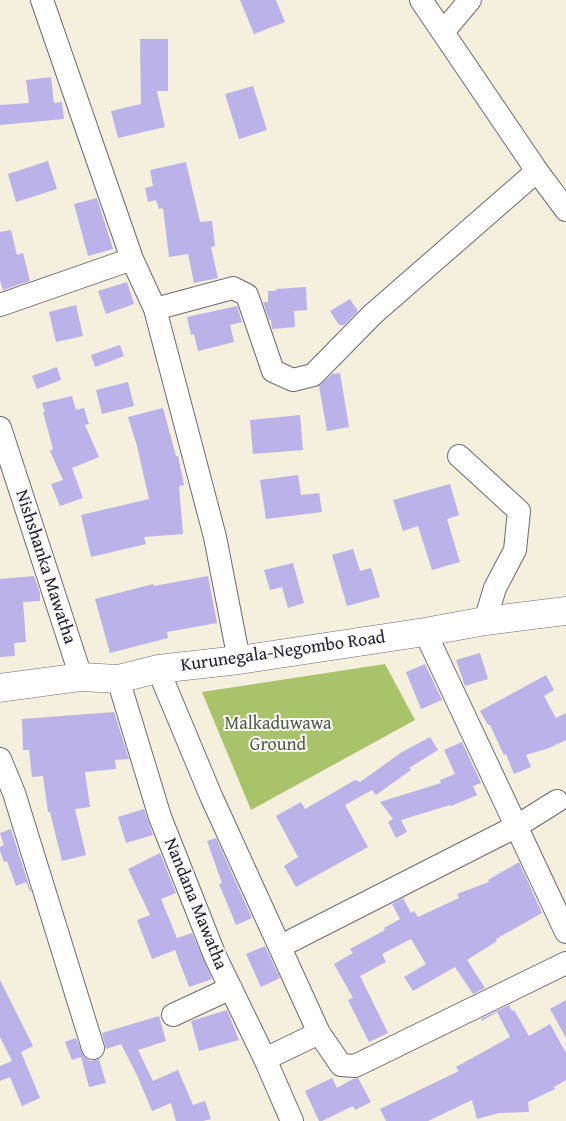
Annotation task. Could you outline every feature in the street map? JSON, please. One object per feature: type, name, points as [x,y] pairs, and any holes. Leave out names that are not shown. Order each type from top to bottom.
[{"type":"main road","name":"Kurunegala-Negombo Road","points":[[0,688],[81,677],[118,679],[158,669],[239,660],[485,621],[566,611]]},
{"type":"street","points":[[42,0],[132,259],[156,309],[215,537],[239,660]]},
{"type":"street","points":[[421,0],[537,172],[566,210]]},
{"type":"street","points":[[443,32],[470,0]]},
{"type":"street","points":[[156,309],[234,288],[247,295],[273,371],[293,380],[313,375],[373,314],[537,172]]},
{"type":"street","points":[[0,306],[132,259]]},
{"type":"street","name":"Nishshanka Mawatha","points":[[0,428],[81,677]]},
{"type":"street","points":[[459,456],[519,511],[515,550],[495,588],[485,621]]},
{"type":"street","points":[[425,632],[566,932]]},
{"type":"street","points":[[158,669],[211,796],[319,1033],[341,1065],[355,1066],[566,963]]},
{"type":"street","name":"Nandana Mawatha","points":[[118,679],[160,817],[215,956],[265,1059],[292,1121]]},
{"type":"street","points":[[0,759],[14,793],[93,1048]]},
{"type":"street","points":[[281,946],[517,826],[556,801]]},
{"type":"street","points":[[173,1015],[231,988]]},
{"type":"street","points":[[265,1059],[319,1033]]},
{"type":"green space","name":"Malkaduwawa Ground","points":[[385,664],[415,720],[251,810],[202,692]]},
{"type":"building","points":[[240,0],[276,0],[285,22],[254,34]]},
{"type":"building","points":[[140,39],[168,39],[168,91],[157,91],[165,127],[118,138],[111,111],[141,104]]},
{"type":"building","points":[[51,77],[54,103],[62,102],[64,119],[0,125],[0,105],[29,103],[26,80]]},
{"type":"building","points":[[253,86],[267,130],[239,139],[225,94]]},
{"type":"building","points":[[48,161],[57,189],[16,202],[8,174]]},
{"type":"building","points":[[186,162],[200,222],[212,221],[215,246],[211,247],[218,278],[194,283],[188,254],[169,257],[163,208],[159,209],[156,200],[148,202],[145,188],[153,186],[150,170]]},
{"type":"building","points":[[97,198],[113,249],[88,256],[74,204]]},
{"type":"building","points":[[11,230],[17,255],[23,253],[30,281],[3,290],[0,280],[0,232]]},
{"type":"building","points":[[127,282],[134,304],[106,314],[98,291]]},
{"type":"building","points":[[306,287],[307,310],[294,311],[295,327],[272,329],[271,320],[269,320],[263,302],[268,302],[268,291]]},
{"type":"building","points":[[350,299],[358,311],[344,325],[339,325],[330,311]]},
{"type":"building","points":[[76,305],[83,336],[56,342],[49,312]]},
{"type":"building","points":[[237,306],[242,322],[230,325],[234,342],[198,351],[194,334],[191,335],[187,317]]},
{"type":"building","points":[[120,345],[124,356],[95,367],[91,355]]},
{"type":"building","points":[[57,367],[61,380],[37,389],[32,376]]},
{"type":"building","points":[[340,373],[349,427],[327,431],[319,386],[332,374]]},
{"type":"building","points":[[128,382],[134,406],[102,414],[96,390]]},
{"type":"building","points":[[72,396],[76,410],[84,408],[89,424],[85,425],[99,457],[72,468],[83,498],[60,506],[51,484],[63,480],[50,451],[53,449],[42,403]]},
{"type":"building","points":[[163,408],[176,456],[178,456],[184,485],[179,486],[183,534],[144,537],[146,544],[91,557],[81,515],[149,499],[137,446],[128,417]]},
{"type":"building","points":[[300,415],[303,450],[253,454],[250,420]]},
{"type":"building","points":[[298,475],[301,495],[319,493],[322,512],[266,519],[260,480]]},
{"type":"building","points":[[450,484],[459,515],[447,519],[460,562],[432,570],[418,526],[403,531],[393,500]]},
{"type":"building","points":[[353,549],[360,571],[371,568],[380,597],[347,606],[332,555]]},
{"type":"building","points":[[293,563],[304,603],[288,608],[282,587],[270,590],[264,570]]},
{"type":"building","points":[[34,576],[40,593],[40,601],[23,602],[26,642],[14,643],[15,656],[0,657],[0,579]]},
{"type":"building","points":[[208,576],[217,623],[167,632],[168,638],[110,653],[95,599],[153,584],[154,586]]},
{"type":"building","points":[[480,653],[488,679],[465,686],[456,660]]},
{"type":"building","points":[[425,664],[442,700],[421,709],[406,672]]},
{"type":"building","points":[[546,675],[554,690],[544,696],[556,718],[566,713],[566,740],[549,748],[526,755],[531,767],[514,774],[506,754],[504,755],[490,725],[488,725],[480,711]]},
{"type":"building","points":[[114,712],[129,759],[115,760],[116,769],[85,772],[90,807],[75,809],[86,855],[62,861],[50,812],[48,812],[43,776],[32,777],[29,750],[23,750],[22,719]]},
{"type":"building","points":[[430,737],[438,750],[409,768],[411,770],[376,795],[372,790],[345,805],[368,847],[296,887],[284,866],[298,857],[276,816],[301,802],[305,809],[355,780],[360,782],[402,752]]},
{"type":"building","points":[[462,742],[481,783],[473,786],[477,795],[451,806],[401,820],[407,832],[396,838],[388,822],[393,819],[380,802],[441,783],[440,780],[455,774],[444,750]]},
{"type":"building","points":[[144,809],[153,835],[126,843],[118,817]]},
{"type":"building","points":[[11,829],[31,892],[26,882],[16,886],[7,861],[4,862],[0,851],[0,847],[4,845],[0,833]]},
{"type":"building","points":[[216,838],[252,918],[236,925],[219,884],[222,883],[207,841]]},
{"type":"building","points":[[160,853],[176,893],[161,899],[177,938],[192,933],[212,979],[189,987],[175,950],[152,959],[137,920],[150,915],[128,869]]},
{"type":"building","points":[[519,862],[542,913],[496,939],[497,941],[467,960],[485,988],[473,994],[455,967],[413,991],[404,977],[426,964],[411,939],[382,954],[386,962],[360,976],[388,1033],[369,1042],[348,1000],[353,998],[334,964],[353,953],[350,949],[385,930],[384,928],[400,919],[392,904],[403,898],[411,913],[414,911],[418,917],[459,898],[457,894],[489,882],[488,880]]},
{"type":"building","points":[[265,946],[280,978],[261,987],[246,954]]},
{"type":"building","points":[[0,980],[33,1046],[21,1052],[40,1098],[22,1106],[10,1077],[0,1081],[0,1066],[12,1061],[0,1037]]},
{"type":"building","points":[[566,1000],[566,1038],[550,1009]]},
{"type":"building","points":[[509,1005],[529,1036],[550,1024],[566,1053],[566,1080],[554,1087],[555,1089],[528,1102],[529,1112],[499,1113],[477,1119],[472,1100],[428,1121],[386,1121],[380,1109],[459,1071],[456,1067],[510,1037],[497,1012],[482,1021],[481,1019]]},
{"type":"building","points":[[227,1010],[239,1040],[199,1051],[191,1021]]},
{"type":"building","points":[[159,1016],[166,1041],[138,1050],[153,1081],[178,1070],[193,1105],[205,1101],[211,1119],[203,1121],[176,1121],[171,1103],[152,1111],[137,1075],[121,1044],[106,1049],[102,1033]]},
{"type":"building","points":[[76,1038],[84,1057],[91,1061],[99,1059],[106,1083],[89,1087],[81,1057],[72,1060],[65,1042]]},
{"type":"building","points":[[332,1078],[337,1088],[358,1078],[371,1102],[355,1110],[353,1106],[319,1121],[305,1091]]}]
